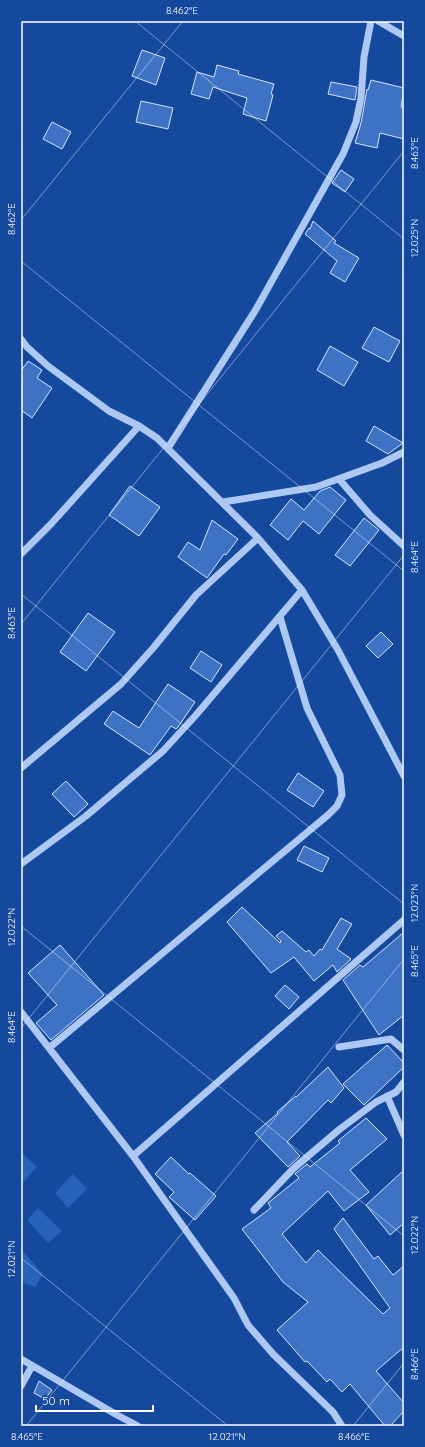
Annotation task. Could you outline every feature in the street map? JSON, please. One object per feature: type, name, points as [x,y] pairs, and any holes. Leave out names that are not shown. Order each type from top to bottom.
[{"type":"street","points":[[168,448],[255,311],[343,154],[356,122],[361,98],[364,57],[371,21]]},
{"type":"street","points":[[378,21],[404,36]]},
{"type":"street","points":[[21,339],[26,346],[48,366],[109,411],[139,426],[157,438],[258,538],[302,590],[338,650],[404,776]]},
{"type":"street","points":[[21,554],[51,524],[139,426]]},
{"type":"street","points":[[223,502],[316,487],[382,463],[404,452]]},
{"type":"street","points":[[339,479],[370,515],[404,546]]},
{"type":"street","points":[[21,768],[121,684],[154,647],[196,595],[258,538]]},
{"type":"street","points":[[21,864],[86,816],[163,751],[196,715],[302,590]]},
{"type":"street","points":[[49,1048],[337,806],[342,795],[340,775],[307,708],[280,616]]},
{"type":"street","points":[[133,1156],[404,920]]},
{"type":"street","points":[[21,1012],[133,1156],[234,1298],[248,1324],[273,1354],[333,1412],[342,1426]]},
{"type":"street","points":[[339,1048],[391,1039],[404,1050]]},
{"type":"street","points":[[254,1210],[294,1168],[340,1129],[376,1102],[396,1092],[404,1082]]},
{"type":"street","points":[[387,1096],[404,1135]]},
{"type":"street","points":[[21,1359],[138,1426]]},
{"type":"street","points":[[21,1386],[32,1366]]},
{"type":"shaded area","points":[[21,1152],[37,1167],[21,1185]]},
{"type":"shaded area","points":[[73,1174],[87,1189],[68,1208],[55,1193]]},
{"type":"shaded area","points":[[38,1208],[62,1231],[48,1243],[27,1220]]},
{"type":"shaded area","points":[[21,1249],[43,1274],[35,1287],[21,1282]]},
{"type":"building","points":[[142,50],[165,58],[156,85],[132,76]]},
{"type":"building","points":[[217,65],[239,71],[238,74],[274,84],[271,94],[273,95],[266,121],[243,114],[247,98],[213,87],[209,99],[191,94],[197,72],[214,77]]},
{"type":"building","points":[[371,80],[404,88],[401,107],[404,108],[404,139],[380,133],[377,148],[355,143],[361,123],[367,89],[368,90]]},
{"type":"building","points":[[331,82],[357,87],[355,100],[328,94]]},
{"type":"building","points":[[141,101],[173,108],[168,129],[136,122]]},
{"type":"building","points":[[52,122],[71,132],[62,149],[43,139]]},
{"type":"building","points":[[341,170],[354,179],[345,192],[332,183]]},
{"type":"building","points":[[313,221],[336,241],[334,243],[359,258],[345,282],[330,273],[337,261],[305,234],[309,228],[310,229]]},
{"type":"building","points":[[374,327],[400,341],[389,362],[362,348]]},
{"type":"building","points":[[330,346],[358,362],[344,386],[317,370]]},
{"type":"building","points":[[28,361],[42,370],[37,378],[52,388],[32,418],[21,410],[21,371]]},
{"type":"building","points":[[374,426],[403,443],[388,454],[366,441]]},
{"type":"building","points":[[130,486],[160,507],[139,536],[109,515]]},
{"type":"building","points":[[330,487],[346,500],[319,534],[303,521],[288,540],[270,525],[291,499],[304,510],[320,491]]},
{"type":"building","points":[[364,518],[379,530],[350,566],[335,555]]},
{"type":"building","points":[[212,520],[238,539],[226,555],[224,554],[207,578],[178,557],[188,542],[200,550]]},
{"type":"building","points":[[88,613],[115,632],[86,671],[60,652]]},
{"type":"building","points":[[381,632],[393,644],[378,658],[366,646]]},
{"type":"building","points":[[201,651],[222,665],[211,682],[190,668]]},
{"type":"building","points":[[168,684],[195,702],[178,727],[176,729],[171,726],[150,755],[104,724],[113,711],[139,728]]},
{"type":"building","points":[[298,773],[324,791],[313,807],[287,790]]},
{"type":"building","points":[[66,781],[88,804],[74,817],[52,794]]},
{"type":"building","points":[[304,846],[329,858],[322,872],[297,860]]},
{"type":"building","points":[[242,907],[280,943],[281,941],[276,936],[282,931],[306,952],[309,950],[314,956],[320,949],[322,950],[341,918],[352,924],[337,949],[351,959],[337,972],[333,965],[314,981],[294,957],[271,973],[227,922]]},
{"type":"building","points":[[404,932],[404,1015],[379,1035],[343,980],[360,965],[363,967]]},
{"type":"building","points":[[60,945],[104,995],[51,1040],[36,1023],[57,1005],[28,973]]},
{"type":"building","points":[[285,985],[299,997],[289,1009],[275,996]]},
{"type":"building","points":[[387,1045],[404,1063],[404,1067],[364,1105],[343,1084]]},
{"type":"building","points":[[328,1067],[344,1088],[331,1103],[328,1100],[287,1142],[300,1156],[288,1167],[255,1133]]},
{"type":"building","points":[[366,1118],[387,1139],[350,1170],[369,1192],[344,1211],[328,1191],[282,1234],[306,1263],[318,1250],[383,1314],[390,1308],[334,1229],[343,1218],[374,1259],[378,1256],[393,1275],[404,1266],[404,1347],[376,1371],[404,1403],[404,1411],[390,1426],[385,1426],[350,1384],[342,1392],[330,1379],[327,1382],[307,1361],[305,1362],[277,1330],[308,1302],[283,1282],[242,1229],[271,1208],[268,1203],[299,1178],[295,1174],[297,1172],[307,1164],[310,1167],[340,1143],[338,1141]]},
{"type":"building","points":[[171,1157],[216,1196],[195,1220],[169,1197],[174,1192],[155,1174]]},
{"type":"building","points":[[404,1170],[404,1223],[390,1235],[366,1205]]},
{"type":"building","points":[[39,1381],[52,1390],[45,1399],[34,1393]]}]
